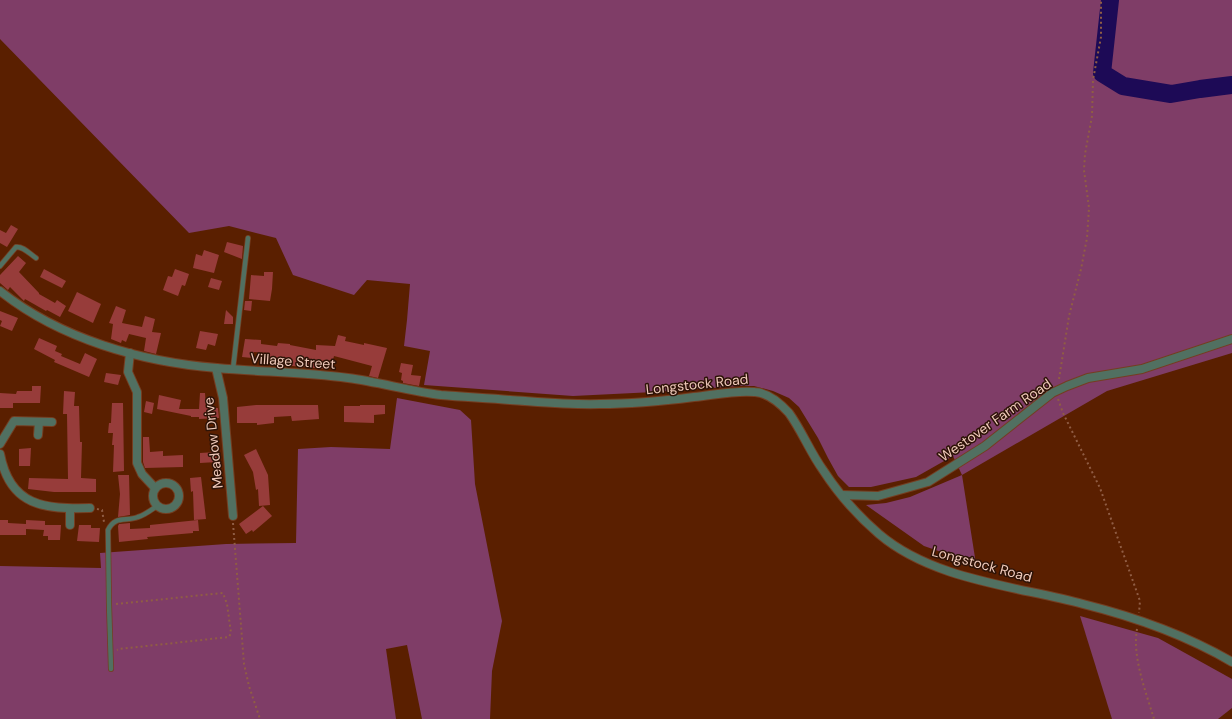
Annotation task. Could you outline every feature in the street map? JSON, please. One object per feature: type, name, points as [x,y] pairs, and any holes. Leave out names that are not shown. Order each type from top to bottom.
[{"type":"street","name":"Village Street","points":[[0,291],[20,306],[62,329],[89,340],[130,353],[176,364],[347,378],[440,394],[566,404],[598,404]]},
{"type":"street","name":"Westover Farm Road","points":[[842,495],[878,496],[928,482],[985,446],[1052,393],[1088,378],[1142,369],[1232,339]]},
{"type":"street","points":[[130,353],[128,372],[137,392],[137,463],[142,474],[155,488]]},
{"type":"street","name":"Meadow Drive","points":[[216,368],[223,398],[233,516]]},
{"type":"street","name":"Longstock Road","points":[[598,404],[634,404],[744,392],[757,392],[766,395],[782,405],[789,413],[823,471],[865,521],[892,544],[925,563],[960,574],[1084,604],[1135,620],[1183,637],[1232,662]]},
{"type":"street","points":[[0,444],[14,421],[52,422]]},
{"type":"street","points":[[38,422],[38,434]]},
{"type":"street","points":[[0,454],[9,482],[27,499],[34,503],[53,507],[70,509],[90,508]]},
{"type":"street","points":[[167,483],[175,487],[179,495],[179,499],[174,507],[166,509],[157,506],[154,503],[152,496],[155,488],[158,485],[167,483]]},
{"type":"street","points":[[70,509],[70,525]]},
{"type":"lane","points":[[233,369],[248,238]]},
{"type":"lane","points":[[0,266],[16,247],[22,248],[36,258]]},
{"type":"lane","points":[[111,669],[108,530],[111,524],[117,521],[138,518],[157,506]]},
{"type":"path","points":[[1059,379],[1069,316],[1087,238],[1089,208],[1084,170],[1085,154],[1092,116],[1093,80],[1101,37],[1101,0]]},
{"type":"path","points":[[1057,394],[1063,414],[1100,488],[1108,509],[1140,601],[1139,616]]},
{"type":"path","points":[[90,508],[102,510],[104,525],[108,530]]},
{"type":"path","points":[[233,516],[244,664],[249,686],[260,719]]},
{"type":"path","points":[[109,604],[222,593],[227,604],[231,633],[229,637],[119,649],[110,654]]},
{"type":"path","points":[[1138,624],[1135,639],[1138,660],[1154,719]]},
{"type":"shaded area","points":[[0,0],[1232,0],[1232,353],[1107,391],[962,475],[953,456],[916,477],[871,487],[849,487],[838,476],[818,438],[799,407],[789,398],[773,391],[754,386],[573,396],[424,385],[430,351],[404,346],[410,284],[367,280],[354,295],[293,275],[276,238],[229,226],[189,233],[0,39]]},
{"type":"shaded area","points":[[397,398],[460,410],[471,420],[475,484],[502,621],[492,671],[490,719],[422,719],[407,645],[386,649],[396,719],[0,719],[0,566],[101,568],[100,553],[226,544],[296,543],[298,449],[331,447],[390,449]]},
{"type":"shaded area","points":[[962,475],[976,564],[924,546],[866,505],[886,503],[910,497]]},
{"type":"shaded area","points":[[1080,616],[1158,638],[1232,679],[1232,708],[1218,719],[1112,719]]},
{"type":"building","points":[[11,225],[18,229],[7,247],[0,243],[0,230],[6,233]]},
{"type":"building","points":[[227,242],[243,246],[242,259],[224,252]]},
{"type":"building","points":[[204,250],[219,255],[214,273],[193,268],[196,254],[202,256]]},
{"type":"building","points":[[18,256],[26,263],[19,272],[39,294],[55,303],[57,300],[66,306],[60,317],[25,299],[24,301],[10,287],[8,290],[0,283],[0,275]]},
{"type":"building","points":[[44,269],[66,281],[62,288],[40,277]]},
{"type":"building","points":[[175,269],[189,274],[185,286],[182,285],[178,296],[163,290],[168,276],[172,277]]},
{"type":"building","points":[[264,272],[273,272],[270,301],[249,299],[251,275],[264,276]]},
{"type":"building","points":[[211,278],[222,281],[219,290],[208,287]]},
{"type":"building","points":[[77,292],[101,304],[93,323],[68,311]]},
{"type":"building","points":[[245,301],[252,301],[251,311],[244,310]]},
{"type":"building","points":[[116,306],[126,310],[122,323],[142,327],[145,316],[155,319],[152,332],[161,333],[156,354],[144,351],[146,338],[129,334],[126,342],[122,340],[121,343],[111,339],[113,324],[109,323]]},
{"type":"building","points":[[226,310],[233,317],[233,324],[224,324]]},
{"type":"building","points":[[0,311],[18,318],[12,331],[0,326],[2,321],[0,320]]},
{"type":"building","points":[[200,331],[218,334],[215,346],[208,344],[206,350],[196,348]]},
{"type":"building","points":[[338,335],[346,337],[345,341],[387,348],[378,378],[369,376],[372,366],[334,356],[332,364],[327,364],[326,369],[271,364],[267,362],[268,353],[254,352],[252,358],[242,357],[245,339],[261,340],[261,344],[277,346],[278,343],[290,344],[316,350],[316,345],[335,346]]},
{"type":"building","points":[[39,338],[57,346],[55,351],[62,354],[61,356],[80,364],[85,353],[97,359],[89,377],[54,362],[55,360],[34,349]]},
{"type":"building","points":[[401,363],[413,365],[411,375],[421,376],[419,386],[403,383],[401,380],[402,373],[399,372]]},
{"type":"building","points":[[106,373],[121,375],[118,385],[104,382]]},
{"type":"building","points":[[32,386],[41,386],[40,403],[13,403],[13,408],[0,408],[0,393],[16,394],[17,391],[32,391]]},
{"type":"building","points":[[64,391],[75,392],[74,406],[79,406],[80,442],[82,442],[81,478],[96,479],[96,492],[54,492],[28,489],[29,478],[68,479],[67,414],[63,414]]},
{"type":"building","points":[[200,393],[205,393],[206,408],[218,408],[219,418],[199,419],[199,417],[191,417],[157,409],[159,395],[181,400],[179,409],[199,409]]},
{"type":"building","points":[[146,401],[154,403],[152,414],[144,412]]},
{"type":"building","points":[[112,403],[123,403],[124,471],[113,472],[113,433],[108,433],[109,423],[111,423]]},
{"type":"building","points":[[256,405],[318,405],[319,419],[292,421],[291,416],[274,417],[274,423],[257,425],[257,423],[237,423],[237,407]]},
{"type":"building","points":[[385,405],[385,414],[374,415],[374,423],[344,422],[344,406]]},
{"type":"building","points":[[143,437],[149,437],[150,452],[163,451],[163,456],[183,455],[183,467],[145,468],[143,462]]},
{"type":"building","points":[[31,448],[30,466],[19,466],[19,449]]},
{"type":"building","points":[[256,449],[268,475],[270,505],[259,506],[258,489],[256,490],[253,472],[244,455]]},
{"type":"building","points":[[216,452],[217,462],[200,463],[200,453]]},
{"type":"building","points":[[118,475],[129,475],[130,515],[118,517],[120,494]]},
{"type":"building","points":[[201,477],[206,519],[194,520],[193,491],[191,492],[190,478]]},
{"type":"building","points":[[263,506],[272,516],[253,532],[252,530],[246,534],[239,524]]},
{"type":"building","points":[[0,520],[8,520],[8,523],[26,524],[26,520],[45,521],[45,525],[61,525],[60,540],[48,540],[48,536],[43,536],[44,530],[26,529],[26,535],[0,535]]},
{"type":"building","points":[[198,520],[199,531],[193,531],[193,533],[147,537],[148,539],[119,542],[119,524],[130,523],[130,529],[150,528],[150,525]]},
{"type":"building","points":[[79,525],[91,525],[91,528],[100,528],[99,542],[77,541]]},
{"type":"waterway","points":[[1110,0],[1102,73],[1123,86],[1171,94],[1232,85]]}]
